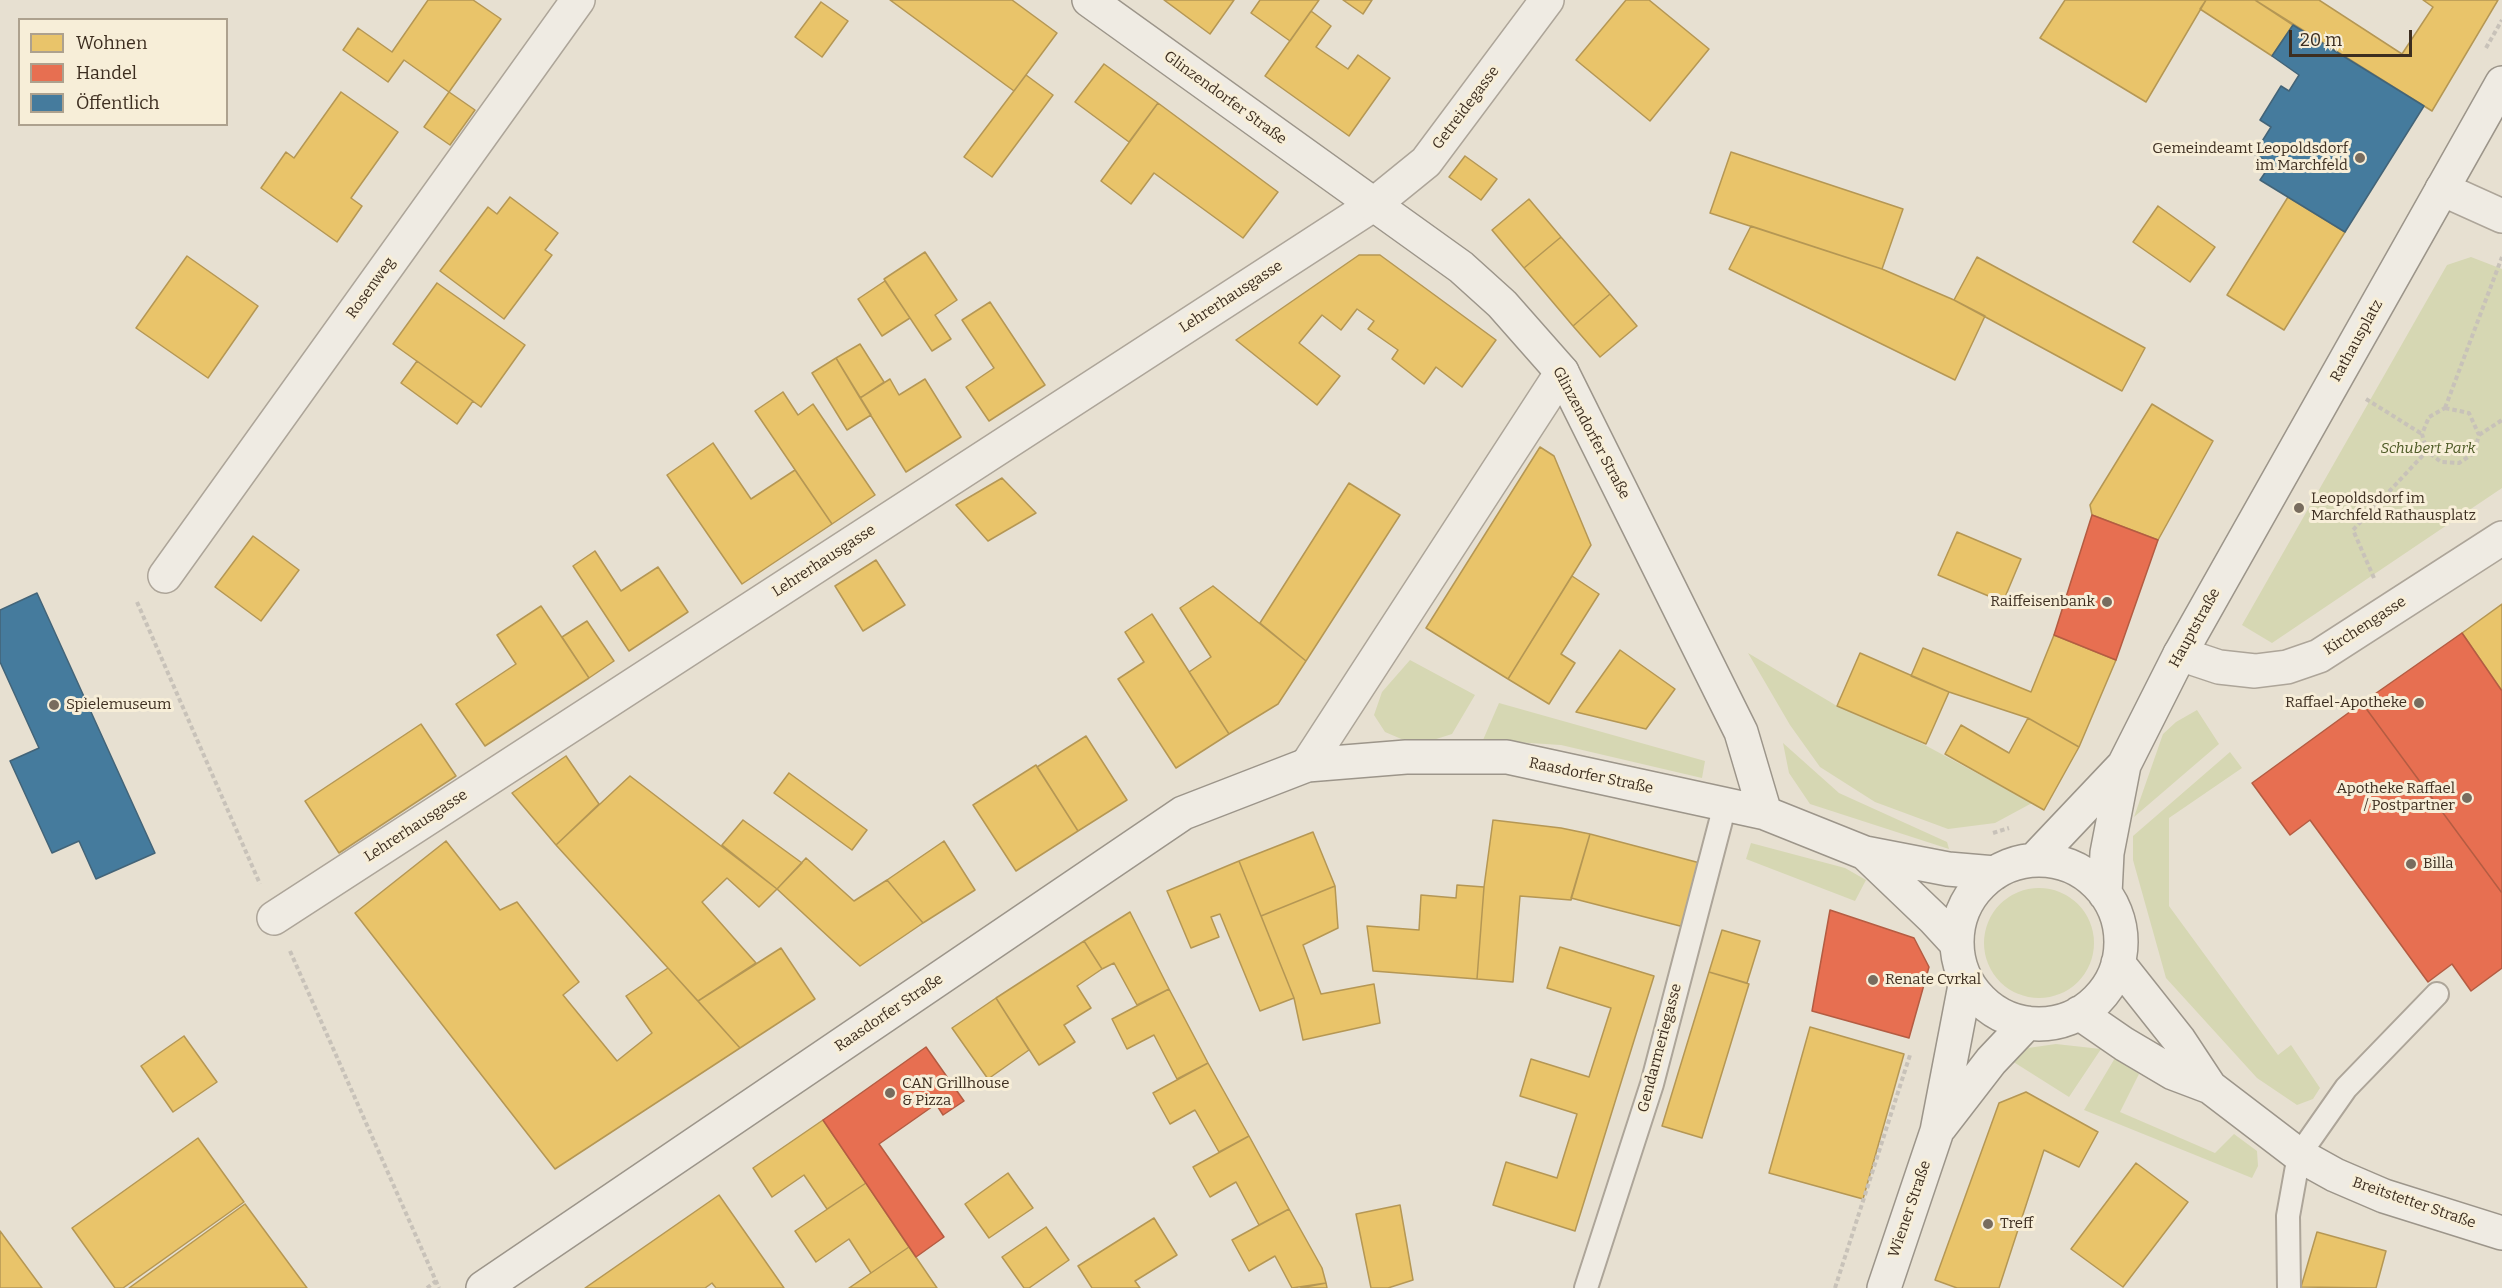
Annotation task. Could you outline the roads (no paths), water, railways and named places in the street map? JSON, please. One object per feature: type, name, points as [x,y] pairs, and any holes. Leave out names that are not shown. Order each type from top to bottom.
[{"type":"main road","name":"Rosenweg","points":[[165,576],[578,0]]},
{"type":"main road","name":"Glinzendorfer Straße","points":[[1089,0],[1461,267],[1502,304],[1562,372],[1741,732],[1765,813]]},
{"type":"main road","name":"Getreidegasse","points":[[1373,205],[1426,162],[1548,0]]},
{"type":"main road","name":"Rathausplatz","points":[[2272,493],[2502,83]]},
{"type":"main road","points":[[2442,189],[2502,216]]},
{"type":"main road","name":"Lehrerhausgasse","points":[[274,918],[1373,205]]},
{"type":"main road","points":[[1307,765],[1562,372]]},
{"type":"main road","name":"Hauptstraße","points":[[2105,894],[2107,853],[2124,765],[2180,654],[2272,493]]},
{"type":"main road","name":"Kirchengasse","points":[[2180,654],[2219,667],[2255,671],[2287,667],[2319,656],[2502,538]]},
{"type":"main road","name":"Raasdorfer Straße","points":[[483,1288],[1183,813],[1307,765],[1406,757],[1507,757],[1765,813],[1865,853],[1948,869],[1995,873]]},
{"type":"main road","name":"Hauptstraße","points":[[2034,860],[2124,765]]},
{"type":"main road","name":"Raasdorfer Straße","points":[[1865,853],[1957,944]]},
{"type":"main road","points":[[2034,860],[2054,861],[2072,867],[2090,878],[2105,894],[2114,909],[2121,945],[2118,963],[2103,993],[2079,1013],[2045,1023],[2027,1023],[2010,1018],[1994,1010],[1978,997],[1966,980],[1959,962],[1957,944],[1958,928],[1969,899],[1980,885],[2007,866],[2034,860]]},
{"type":"main road","name":"Breitstetter Straße","points":[[2118,963],[2179,1040],[2210,1087]]},
{"type":"main road","name":"Wiener Straße","points":[[1884,1288],[1937,1131],[1966,980]]},
{"type":"main road","name":"Breitstetter Straße","points":[[2079,1013],[2124,1044],[2173,1073],[2210,1087],[2299,1155],[2335,1175],[2384,1196],[2502,1233]]},
{"type":"main road","name":"Wiener Straße","points":[[1937,1131],[1991,1061],[2027,1023]]},
{"type":"lane","name":"Gendarmeriegasse","points":[[1586,1288],[1652,1084],[1725,805]]},
{"type":"lane","points":[[2289,1288],[2288,1216],[2299,1155],[2346,1088],[2437,994]]},
{"type":"place","name":"Gemeindeamt Leopoldsdorf im Marchfeld","points":[[2360,158]]},
{"type":"place","name":"Leopoldsdorf im Marchfeld Rathausplatz","points":[[2299,508]]},
{"type":"place","name":"Raiffeisenbank","points":[[2107,602]]},
{"type":"place","name":"Raffael-Apotheke","points":[[2419,703]]},
{"type":"place","name":"Spielemuseum","points":[[54,705]]},
{"type":"place","name":"Apotheke Raffael / Postpartner","points":[[2467,798]]},
{"type":"place","name":"Billa","points":[[2411,864]]},
{"type":"place","name":"Renate Cvrkal","points":[[1873,980]]},
{"type":"place","name":"CAN Grillhouse & Pizza","points":[[890,1093]]},
{"type":"place","name":"Treff","points":[[1988,1224]]},
{"type":"park label","name":"Schubert Park","points":[[2428,449]]}]
